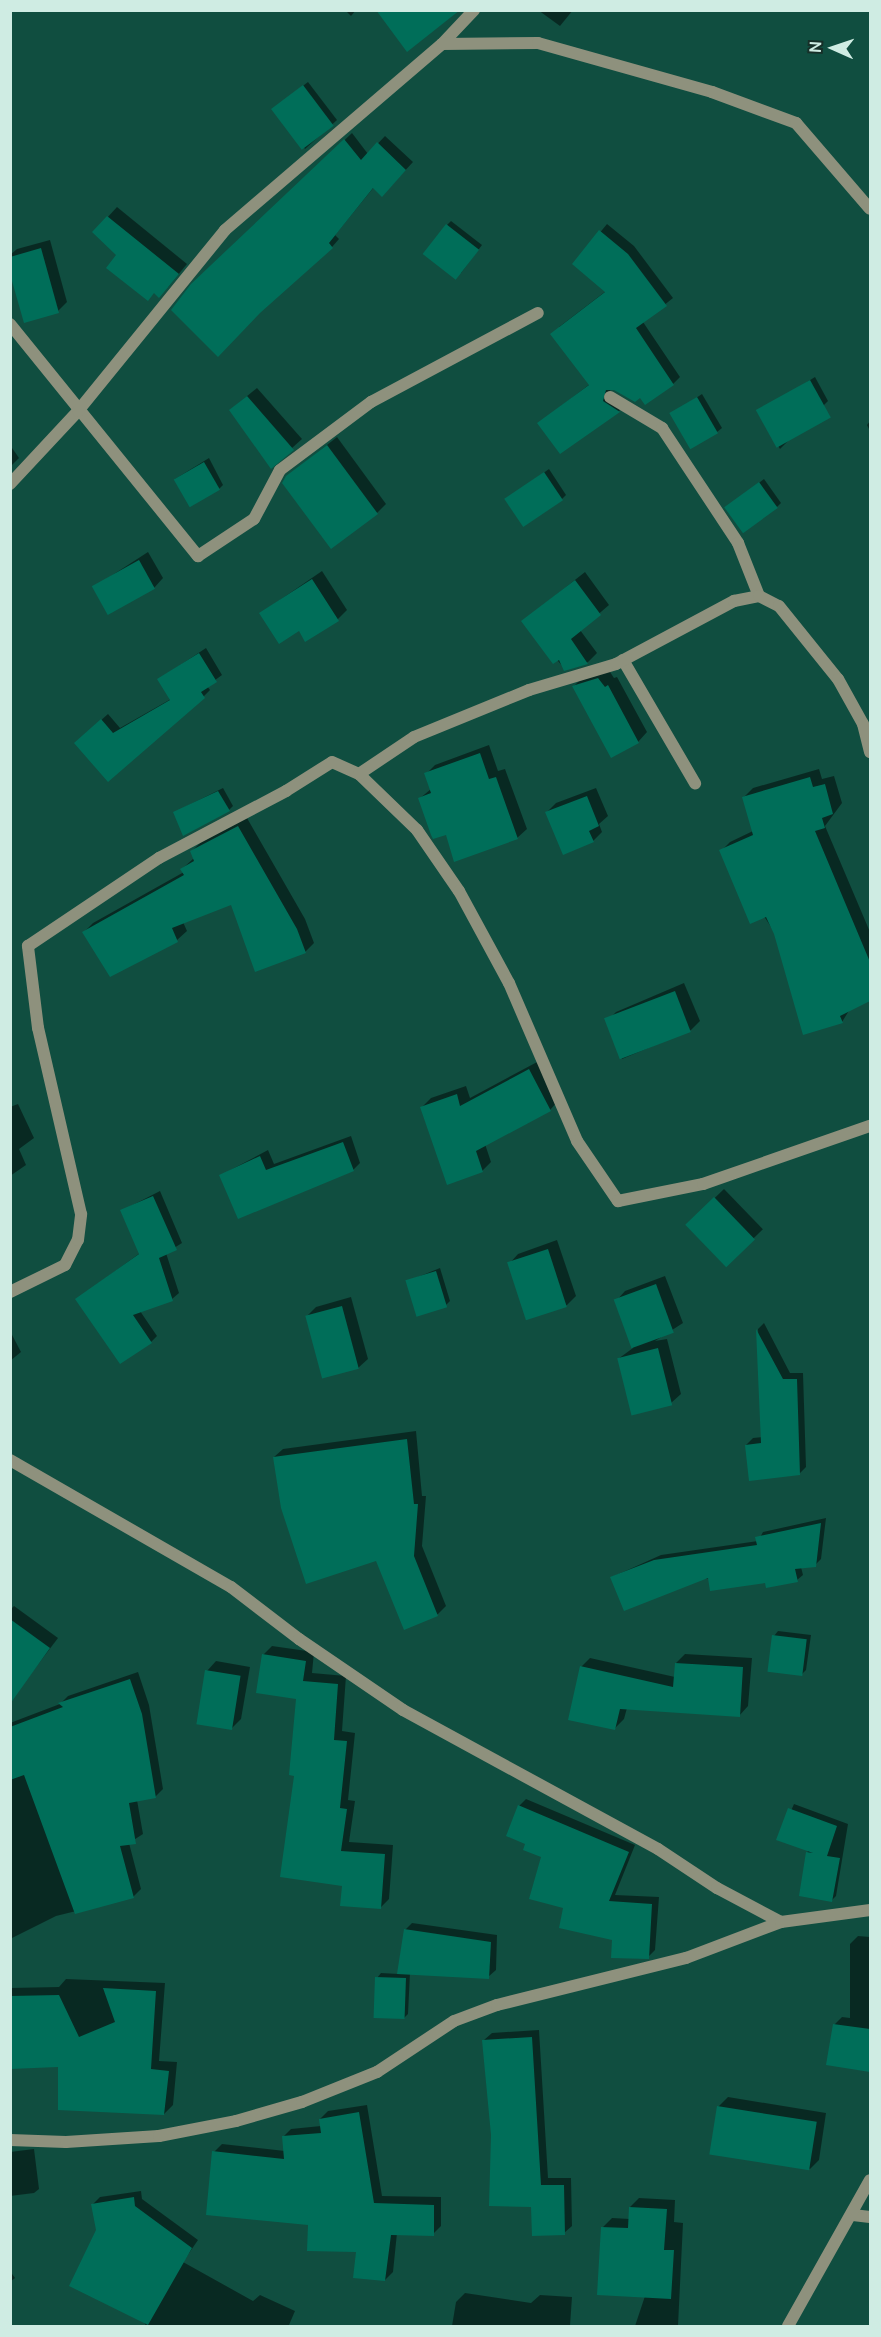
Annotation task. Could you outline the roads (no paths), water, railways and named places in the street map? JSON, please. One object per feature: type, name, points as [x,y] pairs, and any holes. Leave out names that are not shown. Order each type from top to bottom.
[{"type":"street","points":[[10,484],[78,411],[225,230],[442,44],[474,10]]},
{"type":"street","points":[[442,44],[538,43],[712,92],[796,123],[870,210]]},
{"type":"street","points":[[10,324],[78,411],[198,556],[254,519],[280,470],[371,402],[538,313]]},
{"type":"street","points":[[610,397],[662,428],[738,543],[759,596]]},
{"type":"street","points":[[358,774],[414,737],[529,690],[623,660],[734,601],[759,596],[779,606],[838,679],[863,723],[870,752]]},
{"type":"street","points":[[623,660],[695,783]]},
{"type":"street","points":[[10,1292],[65,1265],[78,1240],[81,1214],[38,1028],[28,946],[159,858],[286,791],[332,762],[358,774],[417,830],[459,891],[509,982],[578,1141],[618,1201],[703,1184],[870,1126]]},
{"type":"street","points":[[10,1460],[231,1587],[403,1710],[658,1849],[717,1888],[781,1922]]},
{"type":"street","points":[[10,2140],[66,2142],[159,2136],[269,2111],[377,2072],[454,2021],[545,1991],[686,1958],[781,1922],[870,1910]]},
{"type":"street","points":[[788,2326],[853,2215],[870,2180]]},
{"type":"street","points":[[853,2215],[870,2217]]}]
